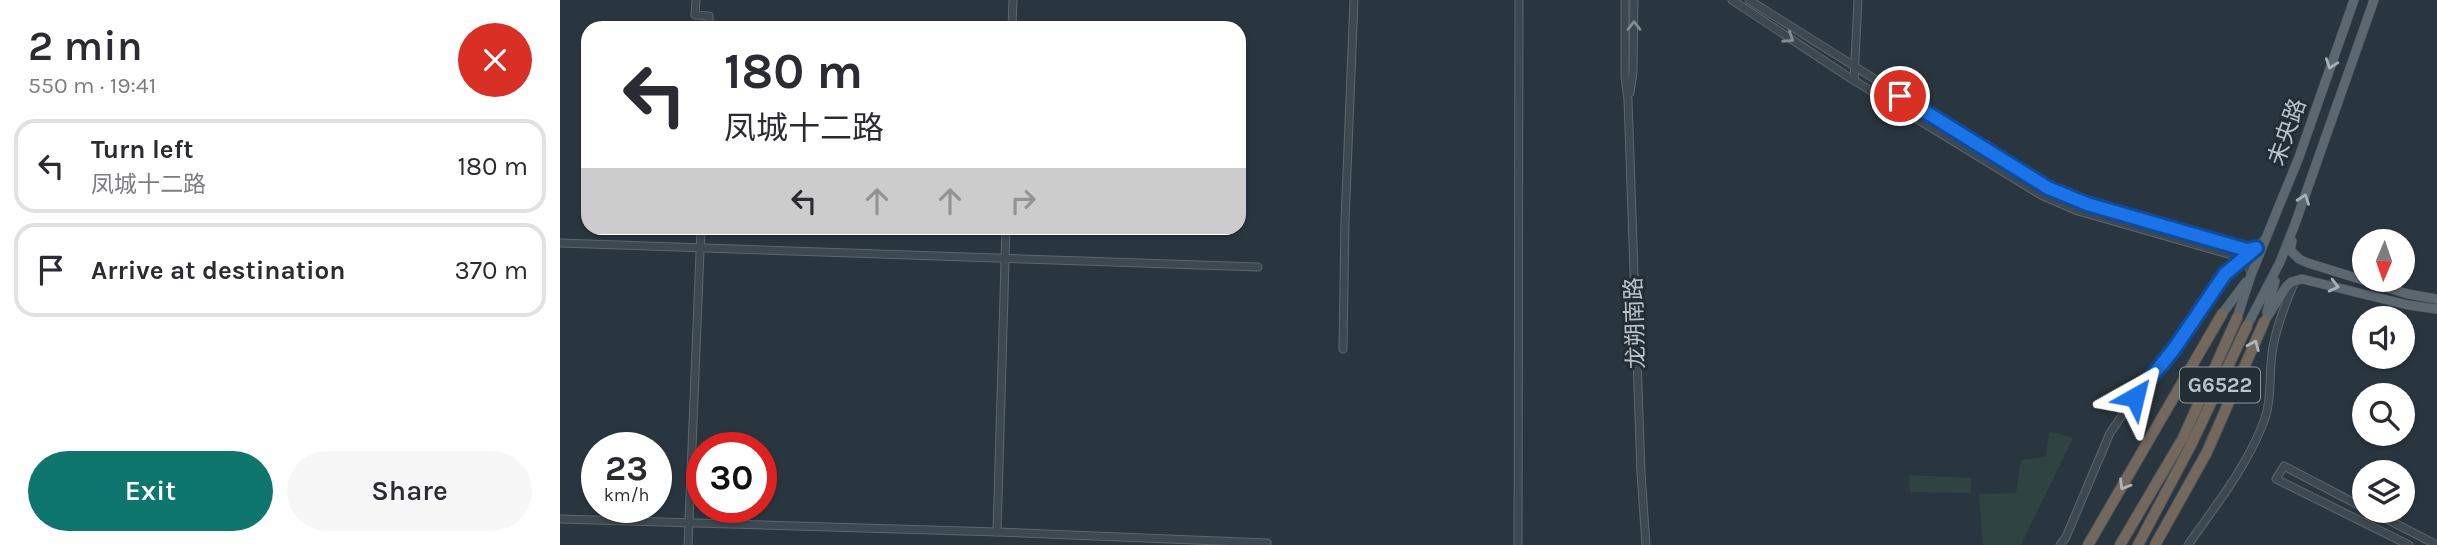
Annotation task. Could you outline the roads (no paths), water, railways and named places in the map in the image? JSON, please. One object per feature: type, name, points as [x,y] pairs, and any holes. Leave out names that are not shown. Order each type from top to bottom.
[{"type":"highway","points":[[2088,545],[2222,314]]},
{"type":"highway","name":"G6522","points":[[2120,545],[2183,438],[2237,318]]},
{"type":"highway","points":[[2155,545],[2207,453],[2264,322]]},
{"type":"highway","name":"G6522","points":[[2138,545],[2192,443],[2248,326]]},
{"type":"main road","name":"未央路","points":[[2251,275],[2299,157],[2354,0]]},
{"type":"main road","name":"未央路","points":[[2280,262],[2374,0]]},
{"type":"main road","points":[[2295,224],[2290,250],[2299,259],[2408,294],[2437,299]]},
{"type":"main road","points":[[2264,322],[2280,262]]},
{"type":"main road","points":[[2248,326],[2280,262]]},
{"type":"main road","points":[[2222,314],[2251,275]]},
{"type":"main road","points":[[2237,318],[2251,275]]},
{"type":"main road","points":[[2264,322],[2286,287],[2302,279],[2408,305],[2437,309]]},
{"type":"street","points":[[696,0],[695,15],[709,16],[709,21]]},
{"type":"street","points":[[1012,21],[1013,0]]},
{"type":"street","points":[[1343,348],[1354,0]]},
{"type":"street","points":[[1518,545],[1519,0]]},
{"type":"street","name":"龙朔南路","points":[[1625,0],[1625,77],[1646,545]]},
{"type":"street","name":"龙朔南路","points":[[1628,100],[1633,72],[1634,0]]},
{"type":"street","points":[[1732,0],[1854,80],[2041,195],[2078,211],[2242,258],[2249,266],[2251,275]]},
{"type":"street","points":[[1749,0],[2048,188],[2087,204],[2180,232],[2247,250],[2256,248]]},
{"type":"street","points":[[1854,80],[1858,0]]},
{"type":"street","points":[[693,432],[701,235]]},
{"type":"street","points":[[997,532],[1006,235]]},
{"type":"street","points":[[2060,545],[2066,537],[2110,433],[2148,378],[2174,349],[2225,274],[2267,237]]},
{"type":"street","points":[[560,243],[1258,267]]},
{"type":"street","points":[[2188,545],[2219,503],[2264,422],[2269,400],[2272,349],[2278,323],[2295,281]]},
{"type":"street","points":[[2352,502],[2284,466],[2276,479],[2352,517]]},
{"type":"street","points":[[560,519],[686,523]]},
{"type":"street","points":[[688,545],[689,523],[997,532],[1267,545]]},
{"type":"street","points":[[2365,523],[2409,545]]},
{"type":"street","points":[[2394,523],[2437,545]]}]
